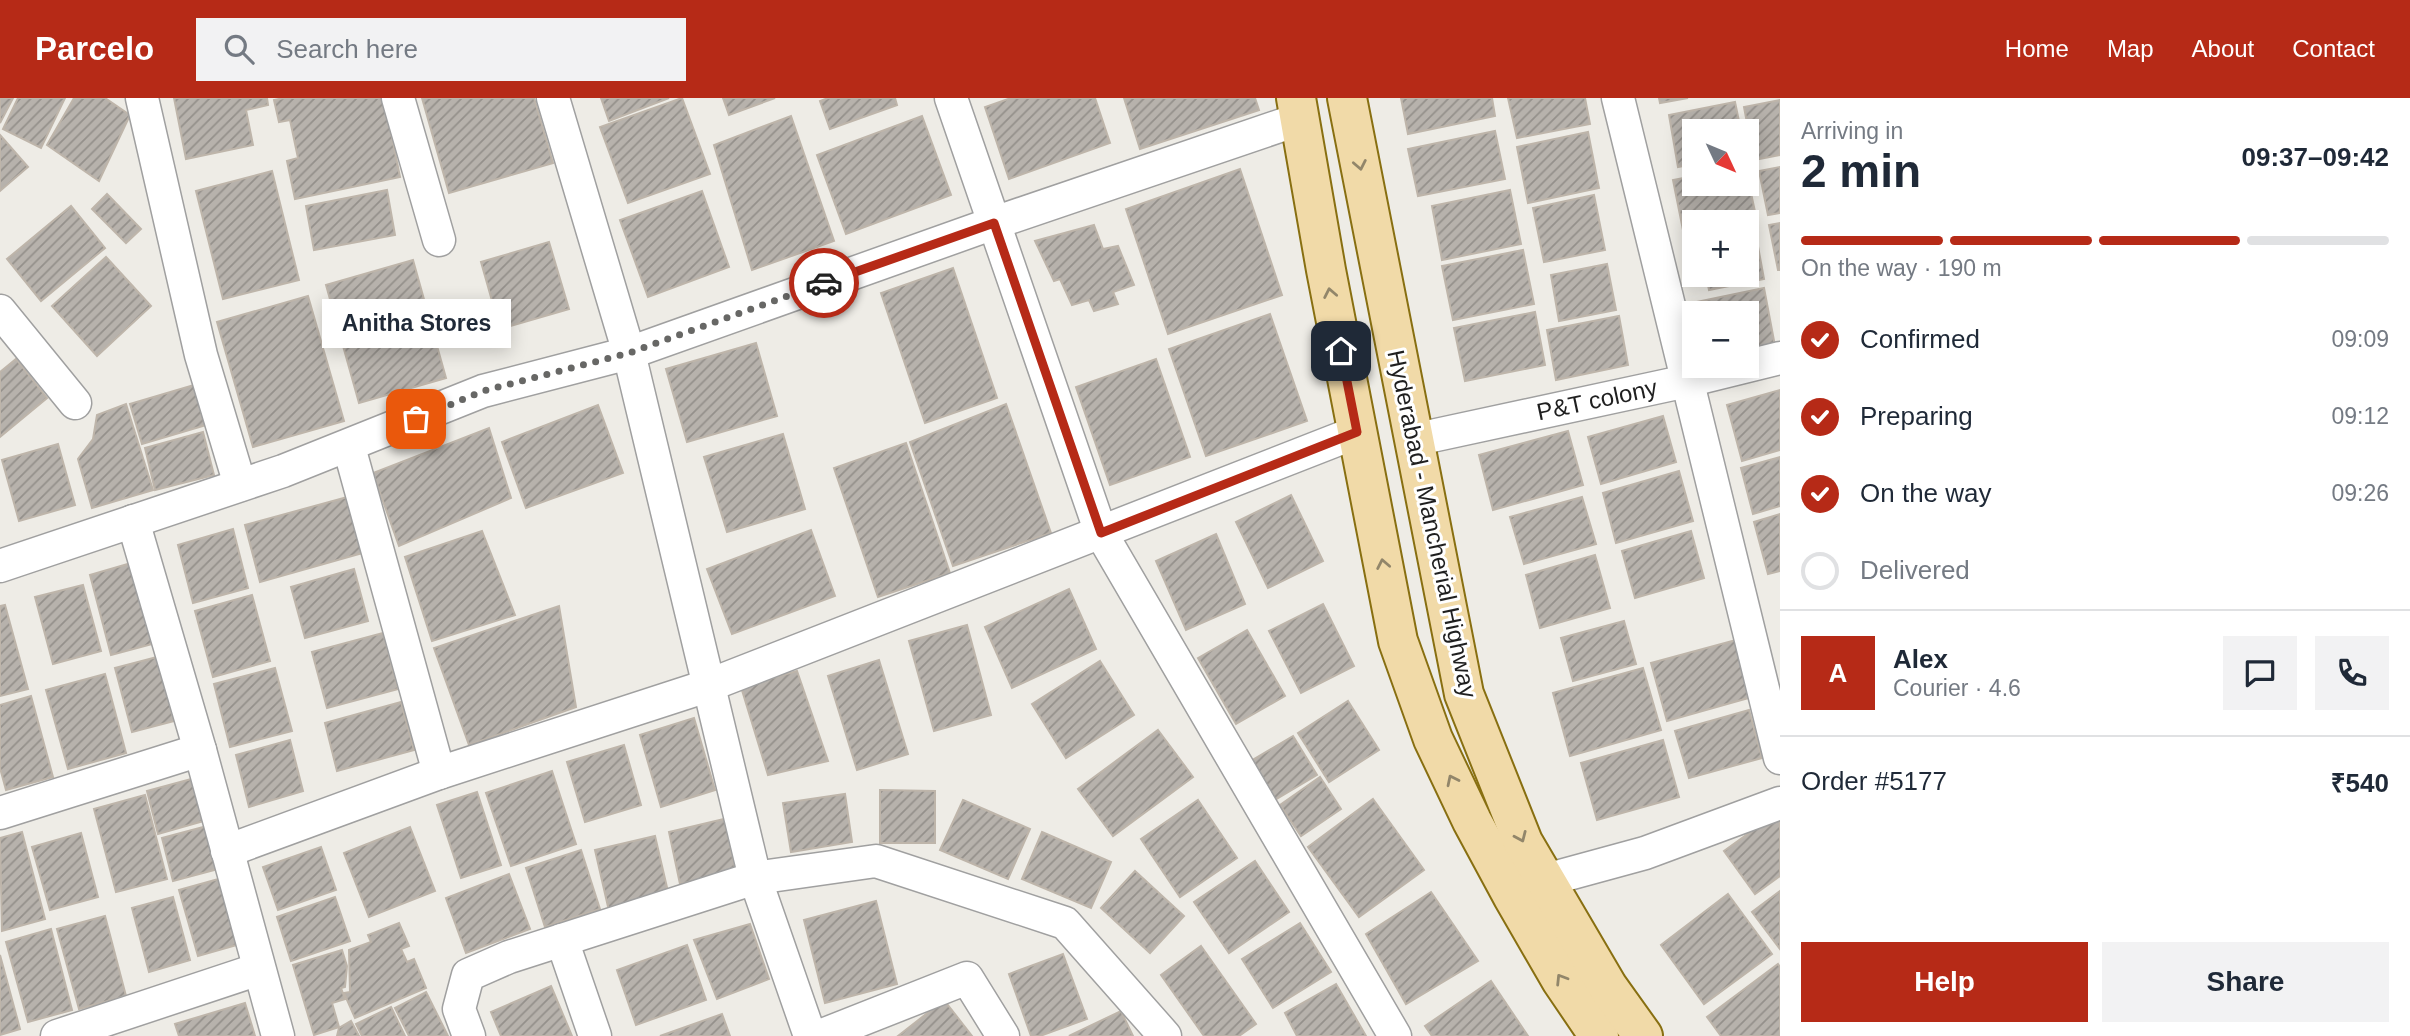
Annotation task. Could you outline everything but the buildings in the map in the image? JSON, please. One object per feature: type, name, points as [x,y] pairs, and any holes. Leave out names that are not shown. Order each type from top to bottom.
[{"type":"main road","name":"Hyderabad - Mancherial Highway","points":[[1347,98],[1464,694],[1523,842],[1608,986],[1643,1036]]},
{"type":"main road","name":"Hyderabad - Mancherial Highway","points":[[1298,109],[1398,641],[1433,739],[1513,897],[1561,980],[1599,1036]]},
{"type":"street","points":[[142,98],[201,355],[240,485]]},
{"type":"street","points":[[398,98],[439,240]]},
{"type":"street","points":[[553,98],[629,353],[755,878],[810,1036]]},
{"type":"street","points":[[951,98],[1101,533],[1395,1036]]},
{"type":"street","points":[[1618,98],[1780,758]]},
{"type":"street","points":[[0,566],[349,447],[483,391],[629,353],[994,223],[1298,109]]},
{"type":"street","points":[[0,311],[75,403]]},
{"type":"street","name":"P&T colony","points":[[1413,440],[1687,381],[1780,358]]},
{"type":"street","points":[[227,851],[439,773],[707,685],[1357,432]]},
{"type":"street","points":[[349,447],[439,773]]},
{"type":"street","points":[[133,521],[200,750],[278,1036]]},
{"type":"street","points":[[0,813],[200,750]]},
{"type":"street","points":[[1545,880],[1645,853],[1780,803]]},
{"type":"street","points":[[469,1036],[459,1009],[468,975],[509,957],[755,878],[876,861],[1065,923],[1165,1036]]},
{"type":"street","points":[[562,940],[595,1036]]},
{"type":"street","points":[[57,1036],[258,969]]},
{"type":"street","points":[[820,1036],[967,978],[1003,1036]]},
{"type":"way so far","points":[[416,419],[483,391],[629,353],[824,283]]},
{"type":"place","name":"Anitha Stores","points":[[416,419]]},
{"type":"route","points":[[824,283],[994,223],[1101,533],[1357,432],[1341,351]]}]
